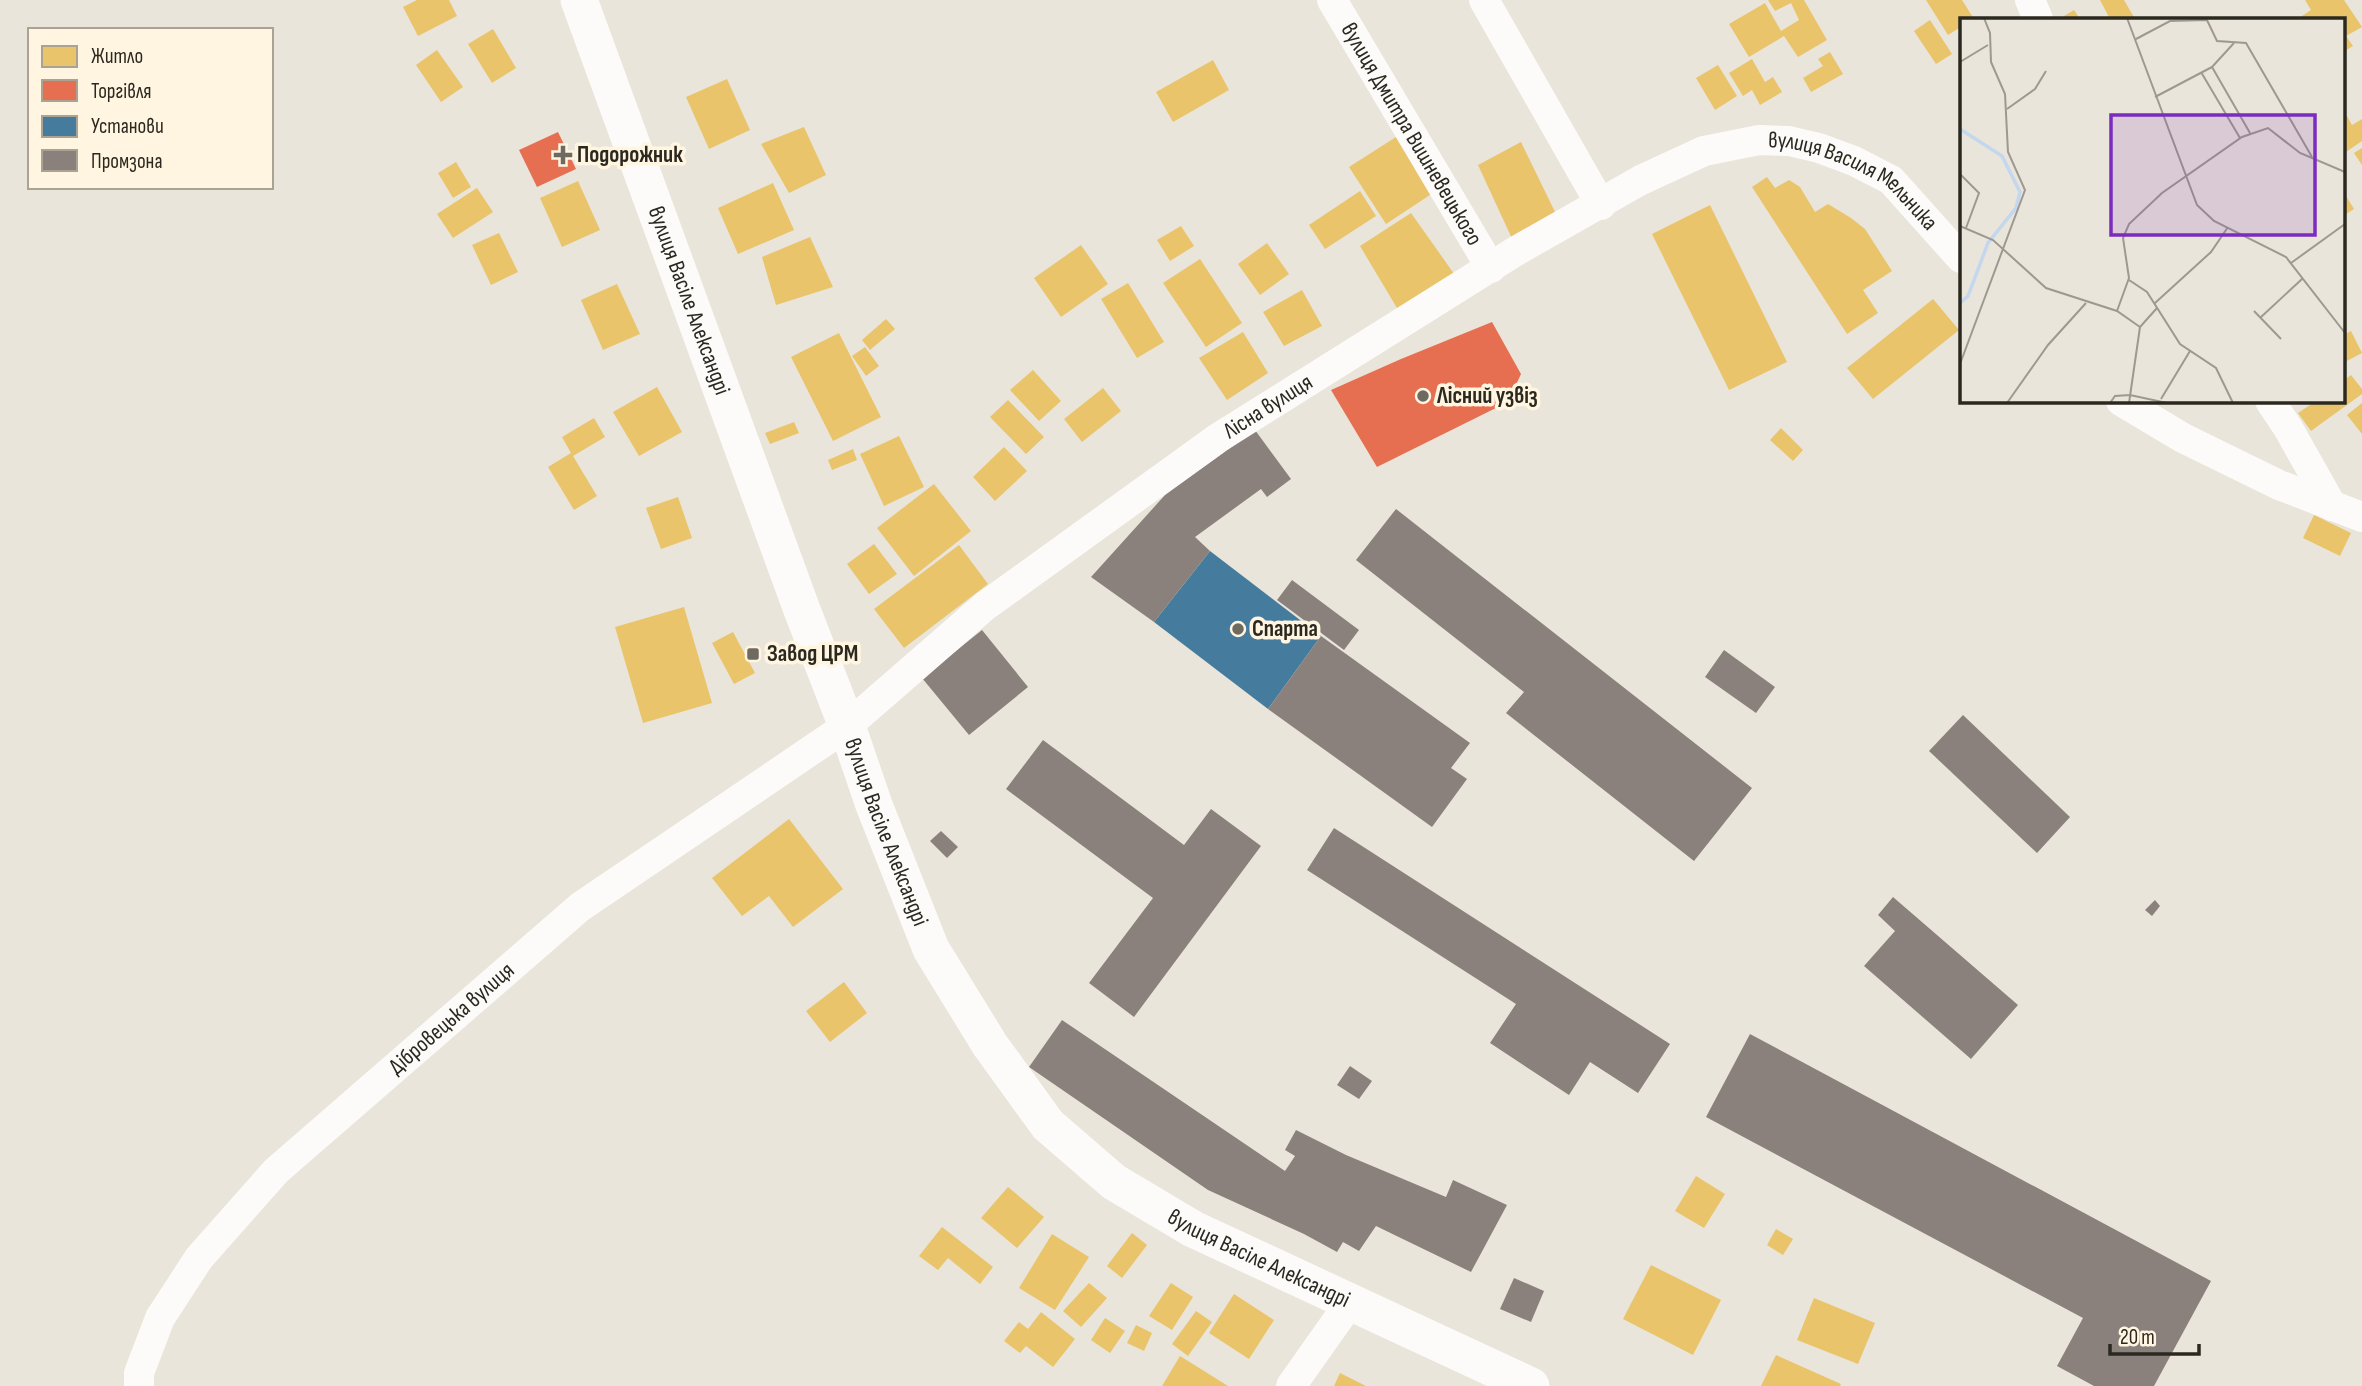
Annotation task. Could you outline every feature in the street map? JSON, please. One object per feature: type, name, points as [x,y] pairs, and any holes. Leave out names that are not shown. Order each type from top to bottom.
[{"type":"main road","name":"вулиця Васіле Александрі","points":[[579,0],[874,805],[931,949],[990,1045],[1048,1125],[1114,1182],[1193,1229],[1531,1386]]},
{"type":"street","name":"вулиця Дмитра Вишневецького","points":[[1332,0],[1491,268]]},
{"type":"street","points":[[1484,0],[1601,205]]},
{"type":"street","points":[[2030,0],[2038,18]]},
{"type":"street","name":"вулиця Василя Мельника","points":[[1726,145],[1759,140],[1789,141],[1819,148],[1854,161],[1891,180],[1960,257]]},
{"type":"street","name":"Лісна вулиця","points":[[847,726],[985,606],[1218,438],[1516,251],[1641,180],[1704,151],[1726,145]]},
{"type":"street","points":[[2123,402],[2183,438],[2279,485],[2362,517]]},
{"type":"street","points":[[2271,402],[2332,506]]},
{"type":"street","name":"Дібровецька вулиця","points":[[139,1386],[139,1373],[160,1318],[199,1258],[276,1171],[580,907],[847,726]]},
{"type":"street","points":[[1291,1386],[1351,1301]]},
{"type":"building: Житло","points":[[417,0],[449,0],[457,16],[418,36],[403,7]]},
{"type":"building: Житло","points":[[1768,0],[1804,0],[1827,40],[1798,57],[1784,36],[1749,57],[1729,24],[1765,3],[1781,31],[1799,20],[1791,3],[1775,11]]},
{"type":"building: Житло","points":[[1926,0],[1962,0],[1973,18],[1960,18],[1960,28],[1948,35]]},
{"type":"building: Житло","points":[[2100,0],[2124,0],[2134,18],[2109,18]]},
{"type":"building: Житло","points":[[2305,0],[2344,0],[2362,27],[2346,36],[2353,46],[2344,51],[2344,18],[2303,18],[2302,16],[2311,10]]},
{"type":"building: Житло","points":[[2074,10],[2079,18],[2061,18]]},
{"type":"building: Житло","points":[[1930,20],[1952,54],[1936,64],[1914,31]]},
{"type":"building: Житло","points":[[493,29],[516,68],[492,83],[468,44]]},
{"type":"building: Житло","points":[[437,50],[463,87],[441,102],[416,65]]},
{"type":"building: Житло","points":[[1830,52],[1843,74],[1811,92],[1803,78],[1823,66],[1818,59]]},
{"type":"building: Житло","points":[[1752,59],[1765,82],[1773,77],[1782,92],[1760,105],[1752,90],[1743,96],[1729,73]]},
{"type":"building: Житло","points":[[1213,60],[1229,90],[1173,122],[1156,92]]},
{"type":"building: Житло","points":[[1718,65],[1737,96],[1715,110],[1696,78]]},
{"type":"building: Житло","points":[[727,79],[750,130],[709,149],[686,97]]},
{"type":"building: Житло","points":[[2347,116],[2352,125],[2362,119],[2362,141],[2344,153],[2344,118]]},
{"type":"building: Житло","points":[[804,127],[826,175],[789,193],[761,144]]},
{"type":"building: Житло","points":[[1396,137],[1433,193],[1386,224],[1349,167]]},
{"type":"building: Житло","points":[[1521,142],[1557,216],[1515,245],[1478,165]]},
{"type":"building: Житло","points":[[2362,148],[2362,165],[2354,153]]},
{"type":"building: Житло","points":[[456,162],[471,187],[453,198],[438,173]]},
{"type":"building: Житло","points":[[1767,177],[1775,188],[1789,180],[1800,187],[1815,212],[1828,204],[1851,218],[1865,229],[1892,271],[1863,290],[1878,313],[1847,334],[1752,187]]},
{"type":"building: Житло","points":[[578,181],[600,230],[562,247],[540,198]]},
{"type":"building: Житло","points":[[773,183],[794,230],[738,254],[718,208]]},
{"type":"building: Житло","points":[[477,188],[493,212],[453,238],[437,214]]},
{"type":"building: Житло","points":[[1360,191],[1376,216],[1325,249],[1309,225]]},
{"type":"building: Житло","points":[[2344,193],[2354,209],[2344,215]]},
{"type":"building: Житло","points":[[1710,205],[1787,362],[1729,390],[1652,234]]},
{"type":"building: Житло","points":[[1411,213],[1457,278],[1400,313],[1360,246]]},
{"type":"building: Житло","points":[[1181,226],[1194,246],[1170,261],[1157,240]]},
{"type":"building: Житло","points":[[499,233],[518,272],[491,285],[472,245]]},
{"type":"building: Житло","points":[[810,237],[833,287],[776,305],[762,257]]},
{"type":"building: Житло","points":[[1267,243],[1289,274],[1260,295],[1238,264]]},
{"type":"building: Житло","points":[[1081,245],[1108,284],[1061,317],[1034,278]]},
{"type":"building: Житло","points":[[1200,259],[1242,323],[1206,347],[1163,283]]},
{"type":"building: Житло","points":[[1128,283],[1164,342],[1137,358],[1101,299]]},
{"type":"building: Житло","points":[[617,284],[640,334],[603,350],[581,300]]},
{"type":"building: Житло","points":[[1302,290],[1322,326],[1284,346],[1263,312]]},
{"type":"building: Житло","points":[[1933,299],[1959,330],[1873,399],[1847,368]]},
{"type":"building: Житло","points":[[886,319],[895,329],[870,350],[862,340]]},
{"type":"building: Житло","points":[[2351,331],[2362,353],[2344,362],[2344,334]]},
{"type":"building: Житло","points":[[1243,332],[1268,373],[1227,400],[1199,358]]},
{"type":"building: Житло","points":[[839,333],[881,417],[833,441],[791,357]]},
{"type":"building: Житло","points":[[865,347],[879,366],[866,376],[852,356]]},
{"type":"building: Житло","points":[[1033,370],[1061,401],[1039,421],[1010,390]]},
{"type":"building: Житло","points":[[2351,375],[2362,389],[2362,394],[2311,431],[2298,413],[2314,402],[2344,402],[2344,380]]},
{"type":"building: Житло","points":[[657,387],[682,432],[639,456],[613,412]]},
{"type":"building: Житло","points":[[1103,388],[1121,411],[1082,442],[1064,419]]},
{"type":"building: Житло","points":[[1008,400],[1044,437],[1026,454],[990,417]]},
{"type":"building: Житло","points":[[2362,403],[2362,434],[2347,415]]},
{"type":"building: Житло","points":[[594,418],[605,437],[573,456],[597,496],[574,510],[548,467],[571,453],[562,437]]},
{"type":"building: Житло","points":[[794,422],[799,433],[770,444],[765,433]]},
{"type":"building: Житло","points":[[1781,428],[1803,450],[1793,461],[1770,440]]},
{"type":"building: Житло","points":[[899,436],[924,487],[884,506],[860,454]]},
{"type":"building: Житло","points":[[1004,447],[1027,471],[995,501],[973,477]]},
{"type":"building: Житло","points":[[853,449],[857,460],[832,470],[828,460]]},
{"type":"building: Житло","points":[[934,484],[971,531],[914,576],[877,528]]},
{"type":"building: Житло","points":[[678,497],[692,538],[661,549],[646,508]]},
{"type":"building: Житло","points":[[2314,515],[2351,533],[2340,556],[2303,538]]},
{"type":"building: Житло","points":[[874,544],[897,574],[869,594],[847,564]]},
{"type":"building: Житло","points":[[959,545],[988,584],[904,648],[874,609]]},
{"type":"building: Житло","points":[[684,607],[712,703],[643,723],[615,627]]},
{"type":"building: Житло","points":[[733,632],[755,673],[734,684],[712,643]]},
{"type":"building: Житло","points":[[789,819],[843,889],[793,927],[769,896],[742,916],[712,878]]},
{"type":"building: Житло","points":[[844,982],[867,1013],[830,1042],[806,1011]]},
{"type":"building: Житло","points":[[1696,1176],[1725,1194],[1704,1228],[1675,1211]]},
{"type":"building: Житло","points":[[1008,1187],[1044,1217],[1017,1248],[981,1218]]},
{"type":"building: Житло","points":[[942,1227],[993,1267],[980,1284],[948,1258],[938,1270],[919,1256]]},
{"type":"building: Житло","points":[[1776,1229],[1793,1239],[1783,1255],[1767,1245]]},
{"type":"building: Житло","points":[[1132,1233],[1147,1245],[1122,1278],[1107,1266]]},
{"type":"building: Житло","points":[[1052,1234],[1089,1257],[1055,1310],[1019,1288]]},
{"type":"building: Житло","points":[[1651,1265],[1721,1300],[1693,1355],[1623,1319]]},
{"type":"building: Житло","points":[[1089,1283],[1107,1298],[1081,1327],[1063,1311]]},
{"type":"building: Житло","points":[[1171,1283],[1193,1297],[1172,1330],[1149,1316]]},
{"type":"building: Житло","points":[[1234,1294],[1274,1320],[1249,1359],[1209,1333]]},
{"type":"building: Житло","points":[[1814,1298],[1875,1323],[1858,1364],[1797,1340]]},
{"type":"building: Житло","points":[[1196,1311],[1212,1322],[1188,1356],[1172,1344]]},
{"type":"building: Житло","points":[[1041,1312],[1075,1339],[1053,1367],[1026,1346],[1020,1353],[1004,1341],[1019,1322],[1028,1329]]},
{"type":"building: Житло","points":[[1105,1318],[1125,1331],[1110,1353],[1091,1340]]},
{"type":"building: Житло","points":[[1136,1325],[1152,1333],[1144,1351],[1127,1343]]},
{"type":"building: Житло","points":[[1776,1355],[1841,1384],[1761,1386]]},
{"type":"building: Житло","points":[[1180,1356],[1228,1386],[1162,1386]]},
{"type":"building: Житло","points":[[1340,1373],[1366,1386],[1334,1386]]},
{"type":"building: Торгівля","points":[[558,132],[576,169],[537,187],[519,150]]},
{"type":"building: Торгівля","name":"Лісний узвіз","points":[[1492,322],[1521,374],[1508,402],[1377,467],[1331,390]]},
{"type":"building: Установи","name":"Спарта","points":[[1210,551],[1321,636],[1268,709],[1154,622]]},
{"type":"building: Промзона","points":[[1255,430],[1291,479],[1267,497],[1261,489],[1195,537],[1210,551],[1154,622],[1091,577],[1165,495]]},
{"type":"building: Промзона","points":[[1396,509],[1752,788],[1694,861],[1506,713],[1524,692],[1356,560]]},
{"type":"building: Промзона","points":[[1292,580],[1359,630],[1344,650],[1277,600]]},
{"type":"building: Промзона","points":[[982,630],[1028,687],[969,735],[922,678]]},
{"type":"building: Промзона","points":[[1321,636],[1470,743],[1451,768],[1467,779],[1432,827],[1268,709]]},
{"type":"building: Промзона","points":[[1724,650],[1775,687],[1756,713],[1705,677]]},
{"type":"building: Промзона","points":[[1963,715],[2070,817],[2037,853],[1929,751]]},
{"type":"building: Промзона","points":[[1043,740],[1184,845],[1211,809],[1261,846],[1134,1017],[1089,983],[1153,898],[1006,789]]},
{"type":"building: Промзона","points":[[1334,828],[1670,1044],[1638,1093],[1590,1062],[1569,1095],[1490,1043],[1516,1004],[1307,870]]},
{"type":"building: Промзона","points":[[941,831],[958,847],[947,858],[930,841]]},
{"type":"building: Промзона","points":[[1893,897],[2018,1005],[1971,1059],[1864,966],[1895,931],[1878,915]]},
{"type":"building: Промзона","points":[[2155,900],[2160,906],[2152,916],[2145,910]]},
{"type":"building: Промзона","points":[[1062,1020],[1285,1171],[1295,1156],[1285,1150],[1296,1130],[1346,1155],[1446,1197],[1453,1180],[1507,1205],[1471,1272],[1376,1226],[1359,1251],[1343,1242],[1337,1252],[1208,1190],[1029,1067]]},
{"type":"building: Промзона","points":[[1750,1034],[2211,1281],[2154,1386],[2094,1386],[2057,1366],[2083,1318],[1706,1117]]},
{"type":"building: Промзона","points":[[1350,1066],[1372,1081],[1359,1099],[1337,1085]]},
{"type":"building: Промзона","points":[[1514,1278],[1544,1291],[1531,1322],[1500,1309]]},
{"type":"place","name":"Подорожник","points":[[563,155]]},
{"type":"place","name":"Лісний узвіз","points":[[1423,396]]},
{"type":"place","name":"Спарта","points":[[1238,629]]},
{"type":"place","name":"Завод ЦРМ","points":[[753,654]]}]
